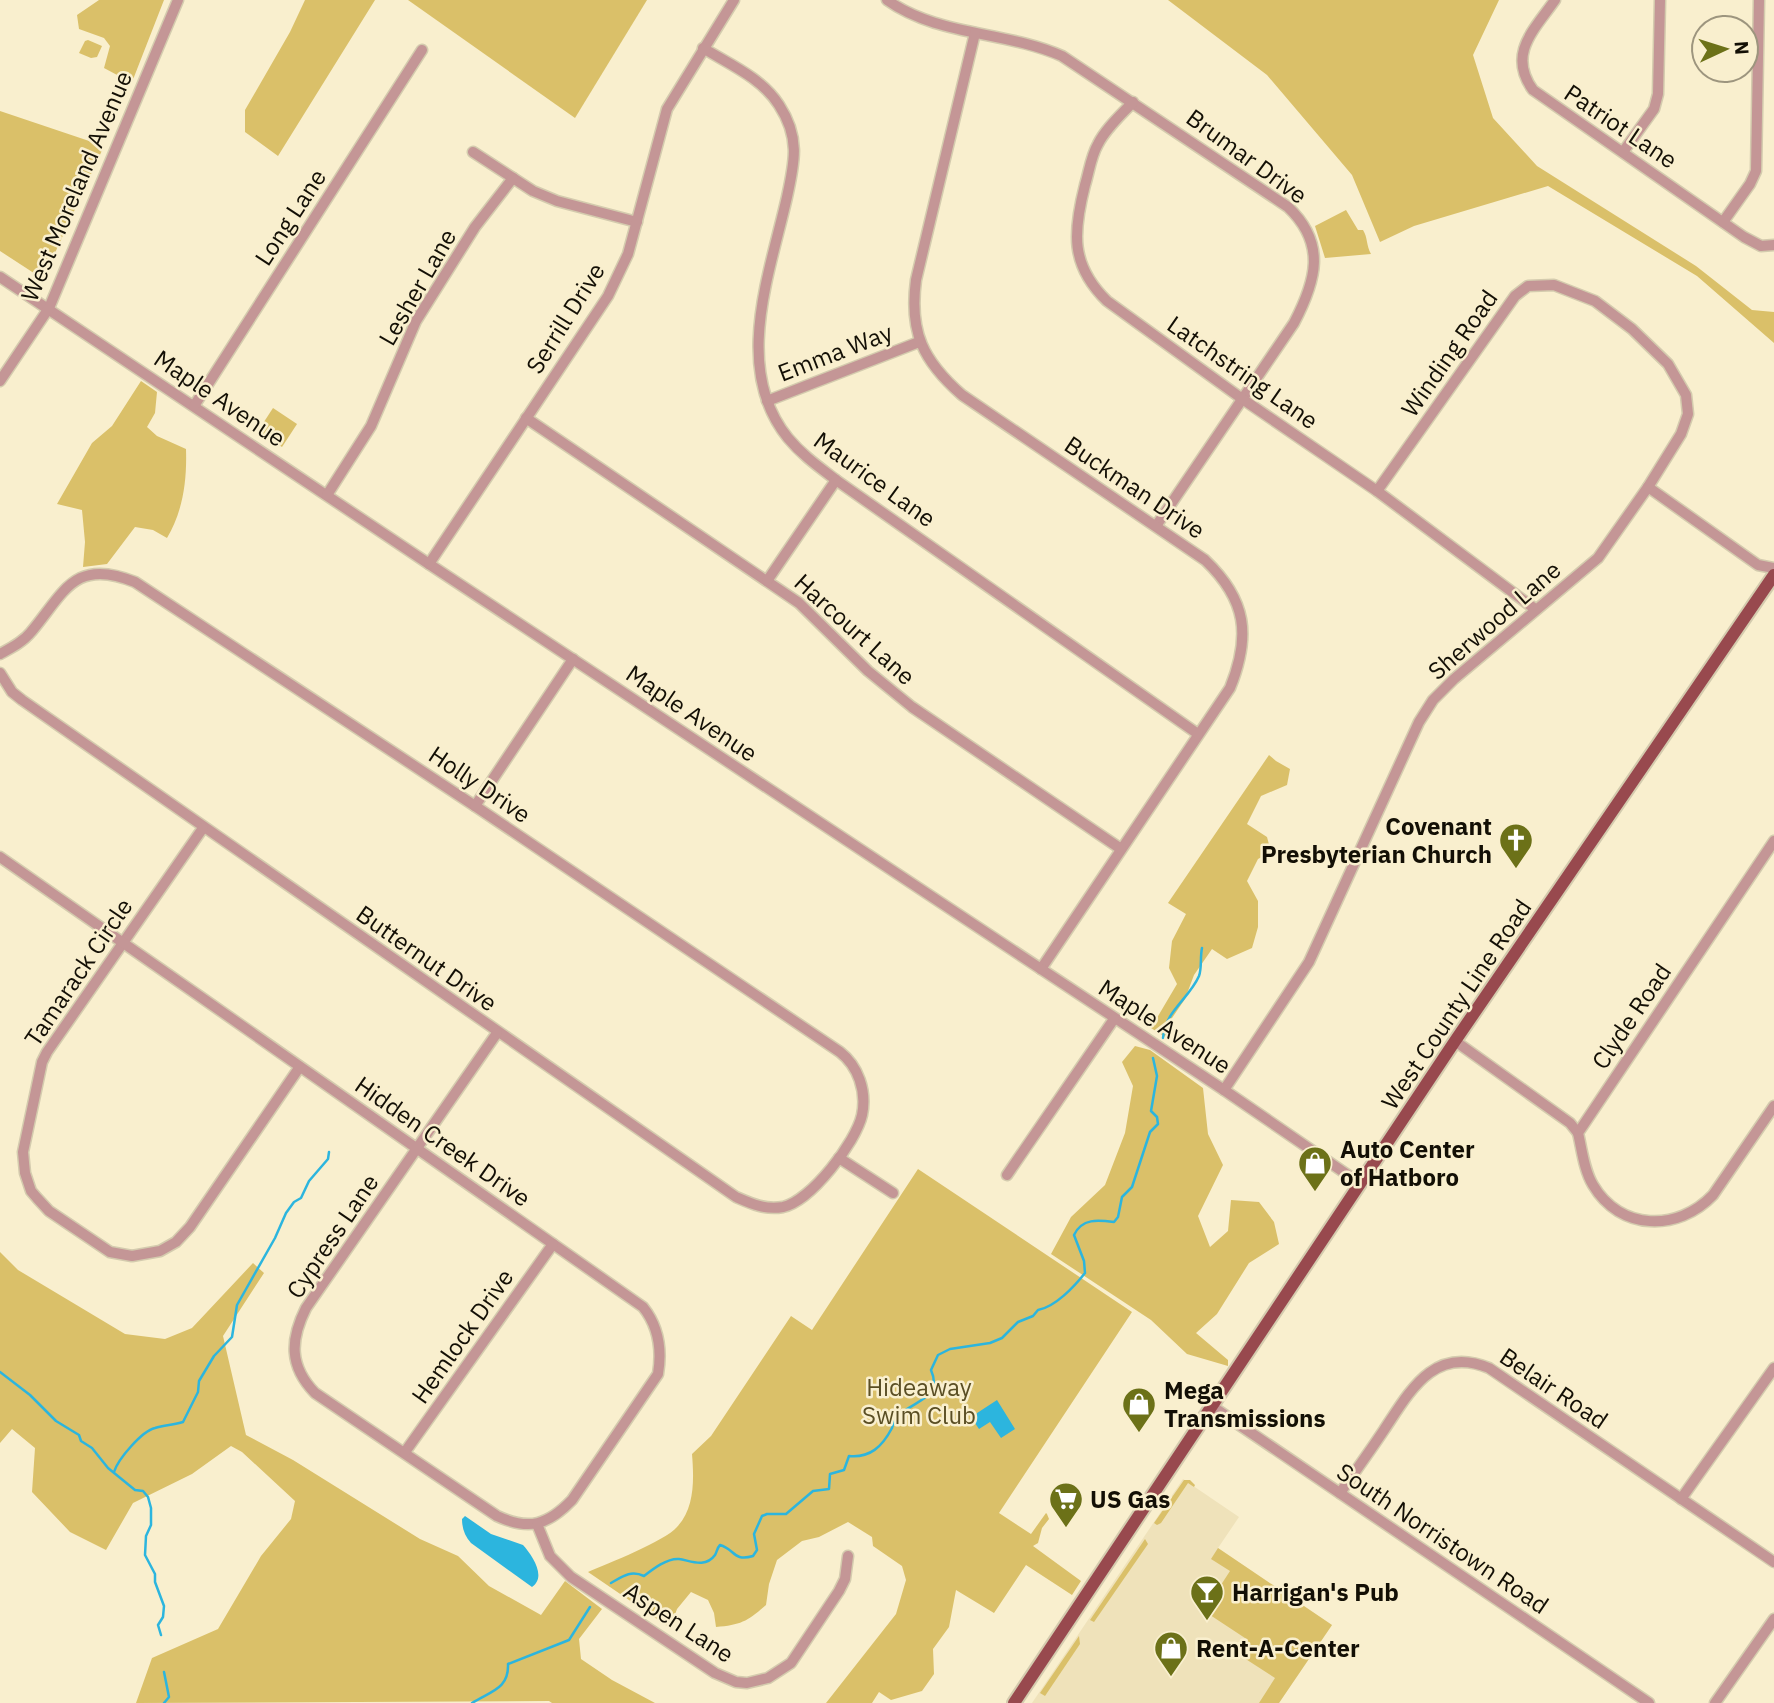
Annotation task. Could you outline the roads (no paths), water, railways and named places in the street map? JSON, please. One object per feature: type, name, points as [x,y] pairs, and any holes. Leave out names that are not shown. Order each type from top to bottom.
[{"type":"main road","name":"West County Line Road","points":[[1014,1703],[1455,1041],[1774,575]]},
{"type":"street","name":"West Moreland Avenue","points":[[0,381],[49,308],[178,0]]},
{"type":"street","name":"Serrill Drive","points":[[429,564],[608,296],[628,254],[667,109],[734,0]]},
{"type":"street","name":"Brumar Drive","points":[[887,0],[907,13],[975,33],[1049,50],[1062,56],[1288,207],[1306,228],[1314,262],[1311,285],[1294,323],[1156,526]]},
{"type":"street","name":"Patriot Lane","points":[[1555,0],[1525,43],[1521,60],[1524,77],[1533,90],[1723,222],[1761,246],[1774,245]]},
{"type":"street","points":[[1623,152],[1654,109],[1658,94],[1660,0]]},
{"type":"street","points":[[1723,222],[1756,171],[1759,0]]},
{"type":"street","name":"Buckman Drive","points":[[975,33],[916,280],[914,309],[919,342],[937,370],[962,395],[1205,560],[1221,575],[1236,600],[1243,643],[1230,688],[1041,969]]},
{"type":"street","name":"Maurice Lane","points":[[703,48],[770,92],[786,117],[795,146],[796,160],[759,326],[762,385],[767,401],[786,436],[836,480],[1198,734]]},
{"type":"street","name":"Long Lane","points":[[194,406],[422,50]]},
{"type":"street","name":"Latchstring Lane","points":[[1133,102],[1095,150],[1076,228],[1080,262],[1087,277],[1107,301],[1241,398],[1377,491],[1535,609]]},
{"type":"street","points":[[473,152],[533,191],[557,201],[637,222]]},
{"type":"street","name":"Lesher Lane","points":[[327,495],[371,426],[416,321],[475,227],[513,178]]},
{"type":"street","name":"Maple Avenue","points":[[0,277],[1224,1090],[1361,1184]]},
{"type":"street","name":"Winding Road","points":[[1377,491],[1515,296],[1528,286],[1540,285],[1554,285],[1595,301],[1632,329],[1668,364],[1681,384],[1688,404],[1685,424],[1648,487]]},
{"type":"street","name":"Emma Way","points":[[767,401],[919,342]]},
{"type":"street","name":"Harcourt Lane","points":[[526,418],[799,603],[868,671],[912,707],[1121,849]]},
{"type":"street","points":[[767,581],[836,480]]},
{"type":"street","points":[[1648,487],[1758,565],[1774,568]]},
{"type":"street","name":"Sherwood Lane","points":[[1224,1090],[1309,962],[1419,722],[1433,700],[1535,609],[1598,558],[1648,487]]},
{"type":"street","name":"Holly Drive","points":[[0,654],[29,634],[69,585],[92,574],[124,578],[146,590],[475,806],[848,1058],[859,1074],[863,1105],[858,1127],[839,1158]]},
{"type":"street","points":[[475,806],[573,659]]},
{"type":"street","name":"Butternut Drive","points":[[0,673],[12,692],[22,700],[736,1197],[761,1207],[785,1206],[807,1196],[839,1158]]},
{"type":"street","name":"Tamarack Circle","points":[[203,828],[53,1042],[42,1062],[23,1160],[32,1191],[49,1211],[110,1252],[119,1255],[142,1255],[168,1246],[190,1227],[299,1068]]},
{"type":"street","name":"Clyde Road","points":[[1578,1133],[1774,841]]},
{"type":"street","name":"Hidden Creek Drive","points":[[0,857],[643,1307],[655,1326],[661,1349],[658,1374],[572,1500],[562,1510],[537,1524]]},
{"type":"street","points":[[1007,1175],[1114,1019]]},
{"type":"street","name":"Cypress Lane","points":[[497,1033],[306,1308],[296,1330],[295,1356],[304,1381],[315,1393],[497,1516],[523,1525],[537,1524]]},
{"type":"street","points":[[1455,1041],[1570,1123],[1578,1133],[1586,1171],[1594,1188],[1608,1203],[1625,1213],[1654,1222],[1678,1219],[1695,1212],[1713,1195],[1774,1106]]},
{"type":"street","points":[[839,1158],[893,1193]]},
{"type":"street","name":"Hemlock Drive","points":[[405,1452],[552,1244]]},
{"type":"street","name":"Belair Road","points":[[1340,1493],[1420,1379],[1438,1367],[1459,1361],[1471,1362],[1489,1368],[1774,1562]]},
{"type":"street","points":[[1681,1499],[1774,1368]]},
{"type":"street","name":"South Norristown Road","points":[[1213,1407],[1648,1703]]},
{"type":"street","name":"Aspen Lane","points":[[537,1524],[550,1556],[571,1577],[715,1673],[747,1683],[776,1675],[791,1663],[839,1591],[845,1579],[848,1556]]},
{"type":"street","points":[[1715,1703],[1774,1619]]},
{"type":"water","points":[[997,1400],[1015,1429],[1001,1438],[990,1422],[979,1429],[971,1417]]},
{"type":"water","points":[[465,1516],[491,1534],[523,1545],[538,1572],[536,1583],[532,1587],[471,1543],[463,1526],[462,1519]]},
{"type":"waterway","points":[[1163,1038],[1168,1020],[1199,976],[1202,948]]},
{"type":"waterway","points":[[611,1583],[631,1574],[644,1576],[660,1564],[674,1559],[707,1562],[715,1555],[720,1545],[738,1556],[753,1556],[757,1550],[754,1534],[762,1516],[786,1514],[813,1491],[829,1489],[830,1474],[844,1470],[849,1456],[863,1455],[880,1446],[896,1418],[924,1399],[933,1388],[931,1370],[938,1355],[950,1349],[990,1343],[1002,1338],[1018,1322],[1051,1305],[1070,1290],[1085,1273],[1084,1261],[1074,1235],[1077,1229],[1096,1221],[1114,1222],[1118,1217],[1122,1197],[1132,1187],[1150,1132],[1158,1124],[1157,1117],[1151,1111],[1157,1076],[1153,1058]]},
{"type":"waterway","points":[[114,1472],[125,1453],[144,1434],[155,1428],[183,1422],[198,1392],[199,1381],[214,1356],[232,1337],[237,1305],[286,1213],[294,1202],[301,1198],[309,1181],[328,1159],[329,1152]]},
{"type":"waterway","points":[[0,1372],[30,1395],[56,1421],[79,1435],[81,1441],[92,1448],[108,1468],[148,1497],[151,1525],[146,1536],[145,1555],[155,1574],[155,1582],[164,1606],[163,1617],[158,1625],[161,1635]]},
{"type":"waterway","points":[[472,1703],[502,1684],[508,1672],[508,1664],[569,1640],[590,1607]]},
{"type":"waterway","points":[[164,1672],[169,1697],[164,1703]]},
{"type":"place","name":"Covenant Presbyterian Church","points":[[1516,870]]},
{"type":"place","name":"Auto Center of Hatboro","points":[[1315,1193]]},
{"type":"place","name":"Mega Transmissions","points":[[1139,1434]]},
{"type":"place","name":"US Gas","points":[[1066,1529]]},
{"type":"place","name":"Harrigan's Pub","points":[[1207,1622]]},
{"type":"place","name":"Rent-A-Center","points":[[1171,1678]]},
{"type":"park label","name":"Hideaway Swim Club","points":[[919,1401]]}]
